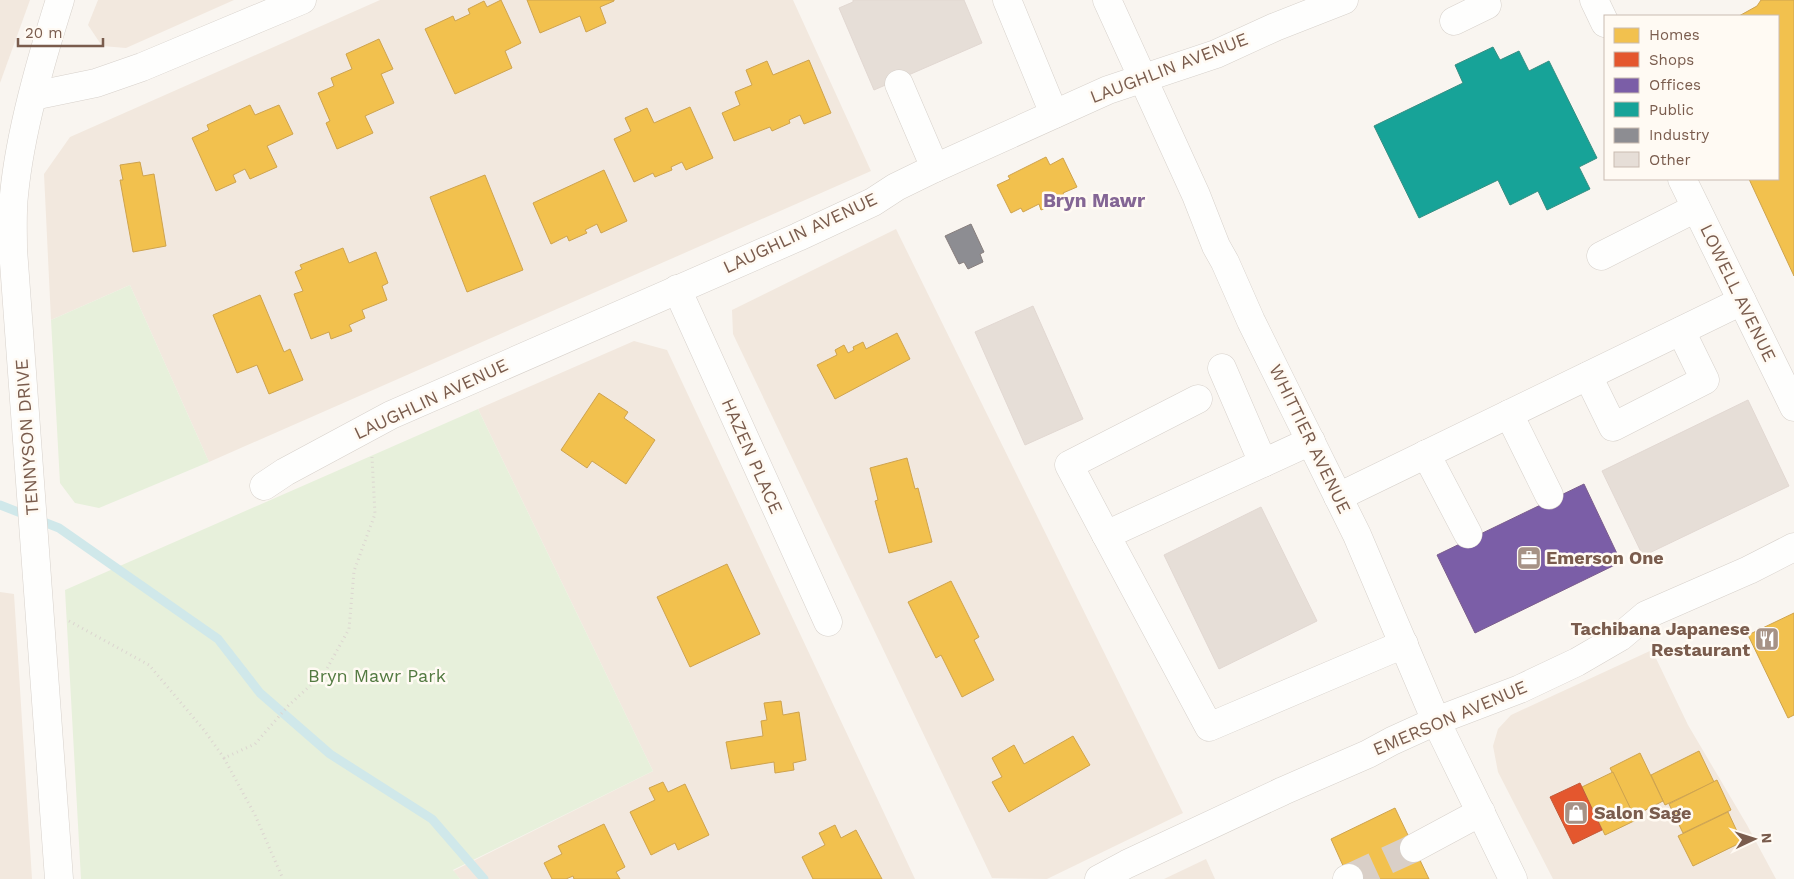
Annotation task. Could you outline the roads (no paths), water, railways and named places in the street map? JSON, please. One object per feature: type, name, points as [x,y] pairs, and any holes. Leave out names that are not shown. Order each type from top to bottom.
[{"type":"street","name":"TENNYSON DRIVE","points":[[59,879],[13,249],[14,197],[10,152],[33,96],[60,0]]},
{"type":"street","points":[[33,96],[96,83],[142,67],[302,0]]},
{"type":"street","points":[[1007,0],[1054,114]]},
{"type":"street","name":"WHITTIER AVENUE","points":[[1107,0],[1196,196],[1216,246],[1358,535],[1436,721],[1513,879]]},
{"type":"street","name":"LAUGHLIN AVENUE","points":[[264,486],[286,472],[400,411],[840,217],[935,168],[1054,114],[1108,90],[1216,54],[1275,27],[1344,0]]},
{"type":"street","points":[[1594,0],[1604,21]]},
{"type":"street","points":[[1454,21],[1490,10]]},
{"type":"street","points":[[899,84],[935,168]]},
{"type":"street","name":"LOWELL AVENUE","points":[[1682,180],[1794,407]]},
{"type":"street","points":[[1602,256],[1696,208]]},
{"type":"street","name":"HAZEN PLACE","points":[[677,289],[828,622]]},
{"type":"street","points":[[1338,497],[1742,301]]},
{"type":"street","points":[[1588,376],[1612,427],[1706,380],[1681,331]]},
{"type":"street","points":[[1222,368],[1263,463]]},
{"type":"street","points":[[1198,399],[1069,465],[1209,727],[1404,644]]},
{"type":"street","points":[[1509,414],[1549,494]]},
{"type":"street","points":[[1106,535],[1311,441]]},
{"type":"street","points":[[1426,454],[1468,534]]},
{"type":"street","name":"EMERSON AVENUE","points":[[1099,879],[1127,864],[1436,721],[1520,689],[1577,662],[1620,637],[1646,615],[1749,570],[1794,546]]},
{"type":"street","points":[[1414,848],[1480,812]]},
{"type":"waterway","points":[[0,505],[59,528],[218,639],[260,693],[330,754],[432,819],[484,879]]},
{"type":"tunnel","points":[[1349,878],[1414,848]]},
{"type":"place","name":"Emerson One","points":[[1529,558]]},
{"type":"place","name":"Tachibana Japanese Restaurant","points":[[1767,639]]},
{"type":"place","name":"Salon Sage","points":[[1576,813]]},
{"type":"district","name":"Bryn Mawr","points":[[1094,200]]},
{"type":"park label","name":"Bryn Mawr Park","points":[[377,676]]}]
